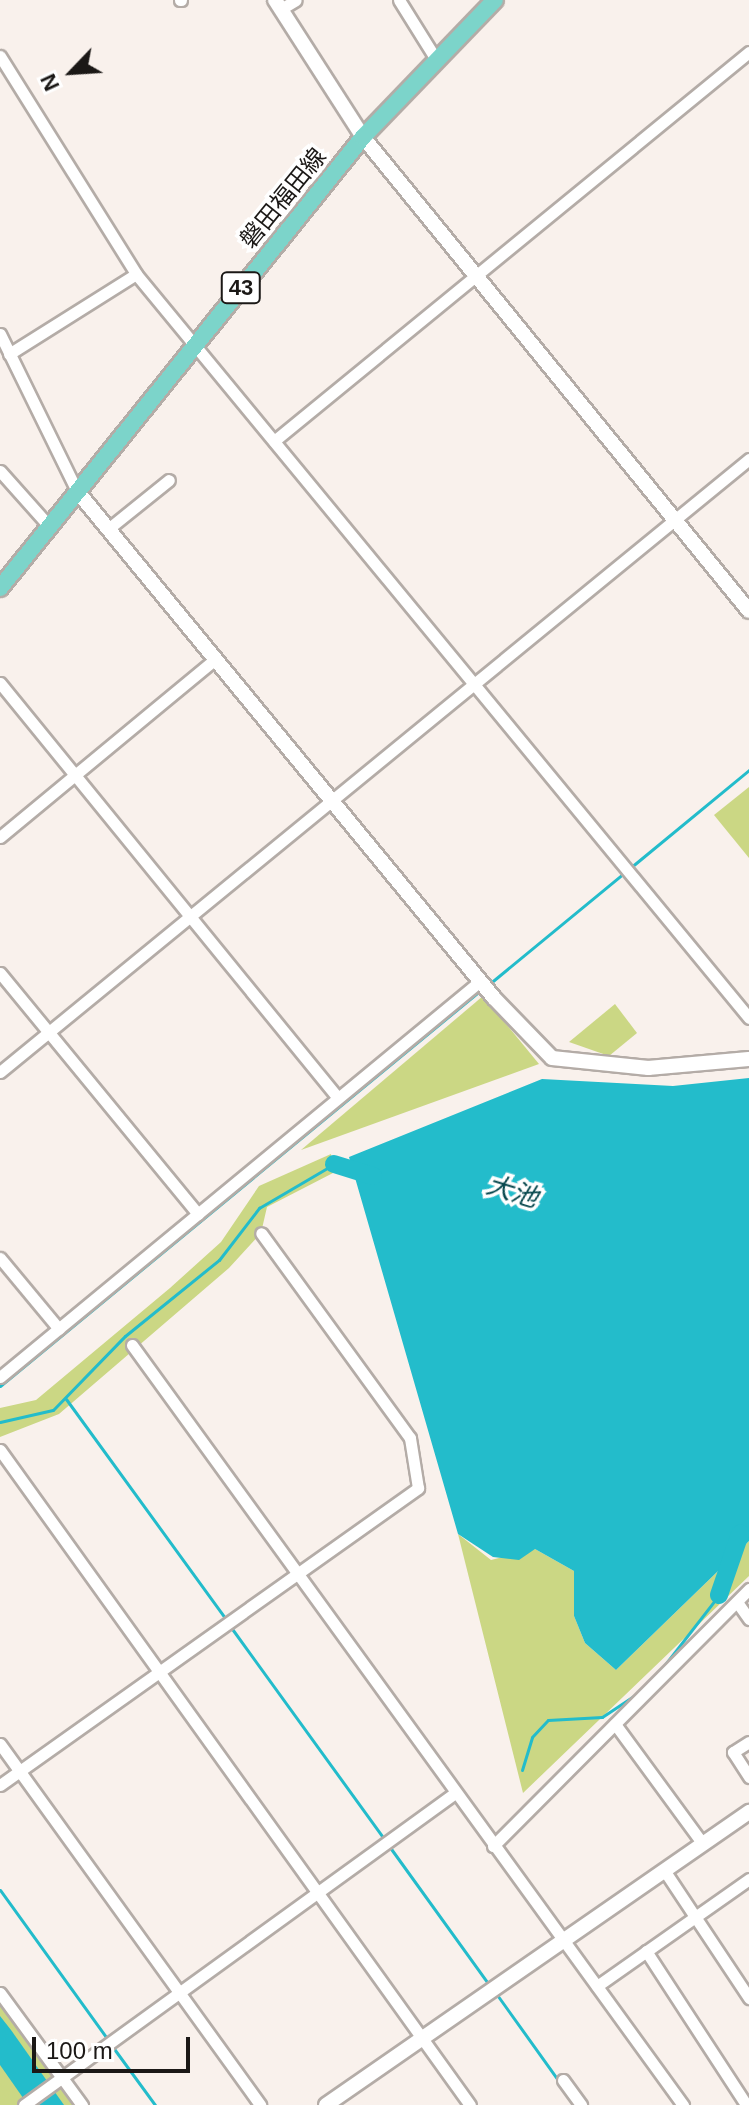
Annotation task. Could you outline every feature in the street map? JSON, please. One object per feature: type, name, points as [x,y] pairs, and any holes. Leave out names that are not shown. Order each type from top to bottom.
[{"type":"main road","name":"磐田福田線","points":[[0,588],[363,137],[434,56],[495,0]]},
{"type":"street","points":[[296,0],[278,5],[363,137],[749,611]]},
{"type":"street","points":[[399,0],[434,56]]},
{"type":"street","points":[[274,441],[479,279],[749,52]]},
{"type":"street","points":[[0,56],[136,274],[749,1018]]},
{"type":"street","points":[[9,354],[136,274]]},
{"type":"street","points":[[0,334],[77,491],[480,981],[552,1058],[648,1068],[749,1059]]},
{"type":"street","points":[[0,1072],[749,459]]},
{"type":"street","points":[[0,471],[49,526]]},
{"type":"street","points":[[108,529],[169,480]]},
{"type":"street","points":[[0,837],[215,659]]},
{"type":"street","points":[[0,683],[338,1098]]},
{"type":"street","points":[[0,973],[198,1214]]},
{"type":"street","points":[[0,1377],[480,981]]},
{"type":"street","points":[[0,1785],[418,1488],[421,1477],[410,1438],[261,1233]]},
{"type":"street","points":[[0,1258],[59,1329]]},
{"type":"street","points":[[132,1345],[683,2105]]},
{"type":"street","points":[[0,1450],[470,2105]]},
{"type":"street","points":[[493,1846],[749,1589]]},
{"type":"street","points":[[737,1602],[749,1619]]},
{"type":"street","points":[[615,1724],[702,1843]]},
{"type":"street","points":[[749,1742],[733,1752],[749,1777]]},
{"type":"street","points":[[0,1744],[260,2105]]},
{"type":"street","points":[[24,2105],[455,1793]]},
{"type":"street","points":[[326,2105],[749,1812]]},
{"type":"street","points":[[664,1870],[749,1998]]},
{"type":"street","points":[[597,1986],[695,1916],[748,1883]]},
{"type":"street","points":[[646,1951],[746,2103]]},
{"type":"street","points":[[0,1993],[59,2080],[82,2105]]},
{"type":"street","points":[[563,2080],[581,2105]]},
{"type":"green space","points":[[749,787],[749,858],[714,815]]},
{"type":"green space","points":[[483,996],[539,1064],[301,1150]]},
{"type":"green space","points":[[615,1004],[637,1033],[609,1056],[569,1042]]},
{"type":"green space","points":[[331,1154],[333,1173],[267,1207],[261,1233],[229,1268],[59,1414],[0,1437],[0,1408],[36,1400],[170,1288],[221,1242],[259,1186]]},
{"type":"green space","points":[[458,1534],[491,1560],[535,1549],[574,1571],[574,1616],[585,1643],[616,1670],[749,1541],[749,1576],[523,1793]]},
{"type":"green space","points":[[0,1993],[82,2105],[0,2105]]},
{"type":"water","points":[[749,1078],[749,1541],[616,1670],[585,1643],[574,1616],[574,1571],[535,1549],[519,1560],[493,1557],[458,1534],[349,1157],[542,1079],[673,1086]]},
{"type":"water","points":[[0,2016],[64,2105],[28,2105],[0,2065]]},
{"type":"waterway","points":[[630,868],[749,770]]},
{"type":"waterway","points":[[488,985],[624,873]]},
{"type":"waterway","points":[[0,1386],[482,989]]},
{"type":"waterway","points":[[0,1422],[53,1410],[125,1336],[219,1260],[259,1208],[334,1164]]},
{"type":"waterway","name":"大池","points":[[334,1164],[373,1176]]},
{"type":"waterway","points":[[66,1399],[226,1619]]},
{"type":"waterway","name":"大池","points":[[719,1595],[740,1534]]},
{"type":"waterway","points":[[660,1671],[719,1595]]},
{"type":"waterway","points":[[230,1626],[385,1840]]},
{"type":"waterway","points":[[522,1770],[532,1737],[548,1720],[602,1717],[638,1693]]},
{"type":"waterway","points":[[389,1846],[490,1986]]},
{"type":"waterway","points":[[0,1890],[108,2040]]},
{"type":"waterway","points":[[495,1992],[558,2080]]},
{"type":"waterway","points":[[112,2046],[155,2105]]}]
